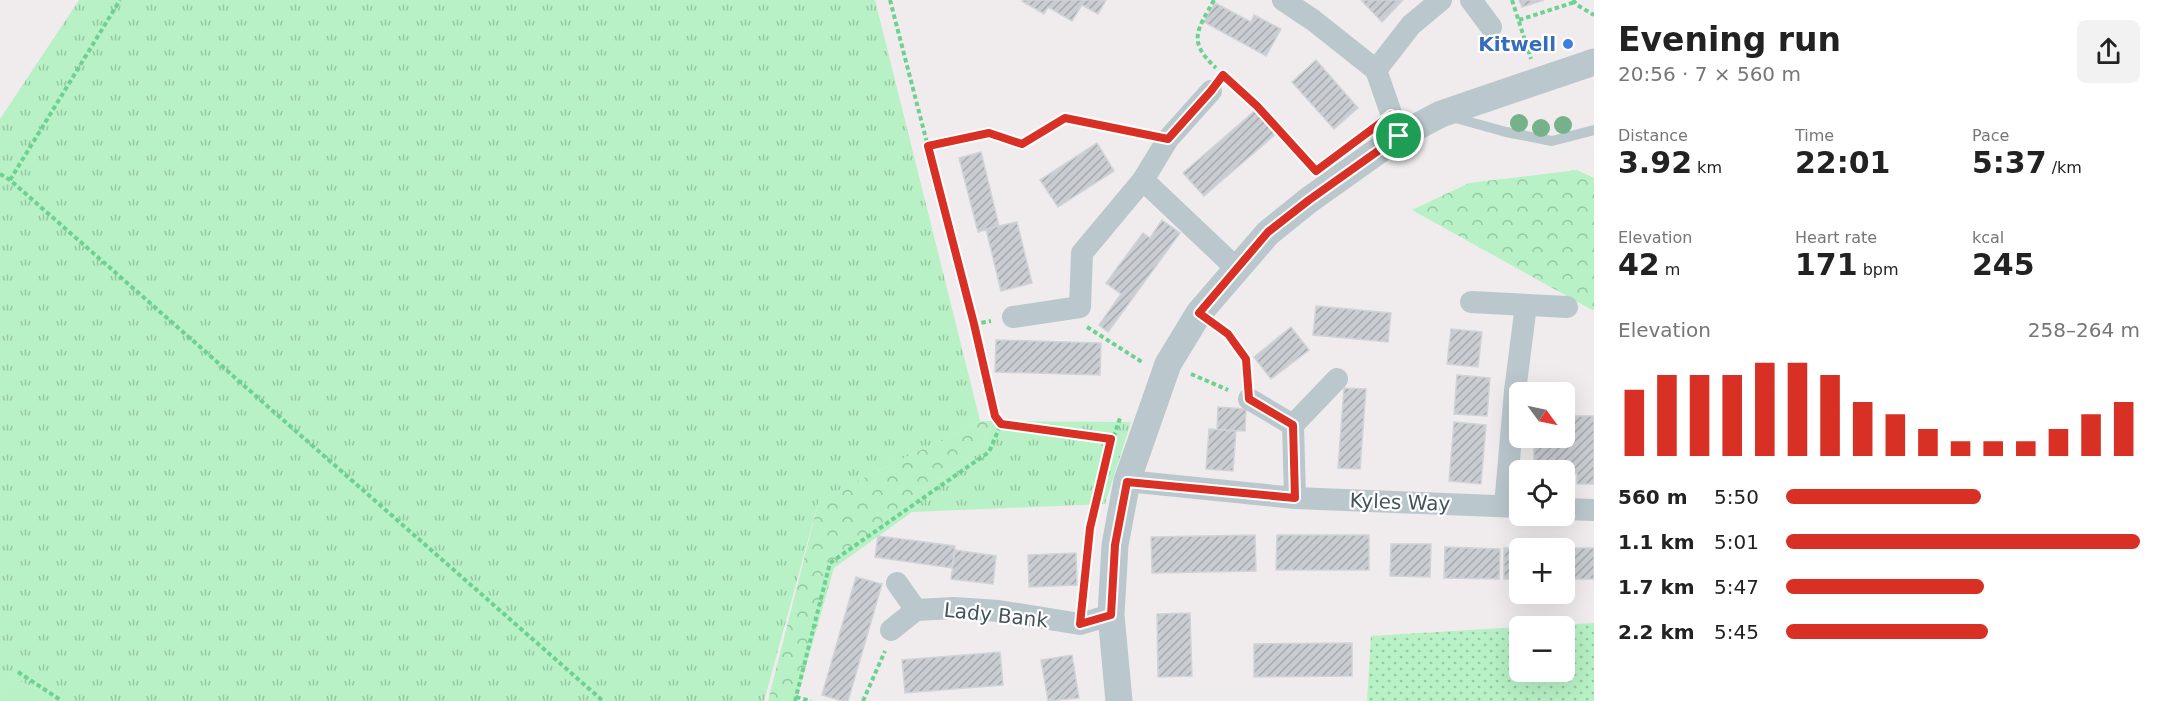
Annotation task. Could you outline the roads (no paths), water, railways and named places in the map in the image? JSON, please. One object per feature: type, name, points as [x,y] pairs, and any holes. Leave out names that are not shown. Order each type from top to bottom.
[{"type":"street","points":[[1282,0],[1313,20],[1376,70],[1399,136]]},
{"type":"street","points":[[1376,70],[1411,25],[1441,0]]},
{"type":"street","points":[[1471,0],[1491,27]]},
{"type":"street","points":[[1119,701],[1111,615],[1115,545],[1127,482],[1136,453],[1157,359],[1236,268],[1276,226],[1399,136],[1441,114],[1594,62]]},
{"type":"street","points":[[1013,317],[1080,307],[1082,253],[1143,180],[1168,139],[1217,83]]},
{"type":"street","points":[[1143,180],[1236,268]]},
{"type":"street","points":[[1472,302],[1567,308]]},
{"type":"street","name":"Kyles Way","points":[[1513,460],[1515,391],[1526,305]]},
{"type":"street","points":[[1295,498],[1293,425],[1337,380]]},
{"type":"street","points":[[1249,399],[1293,425]]},
{"type":"street","name":"Kyles Way","points":[[1127,482],[1295,498],[1509,506]]},
{"type":"street","points":[[1575,509],[1594,510]]},
{"type":"street","name":"Lady Bank","points":[[897,583],[916,609]]},
{"type":"street","name":"Lady Bank","points":[[891,630],[916,609],[954,608],[999,611],[1080,624],[1111,615]]},
{"type":"lane","points":[[1441,114],[1506,132],[1552,141],[1594,130]]},
{"type":"place","name":"Kitwell","points":[[1568,44]]}]
